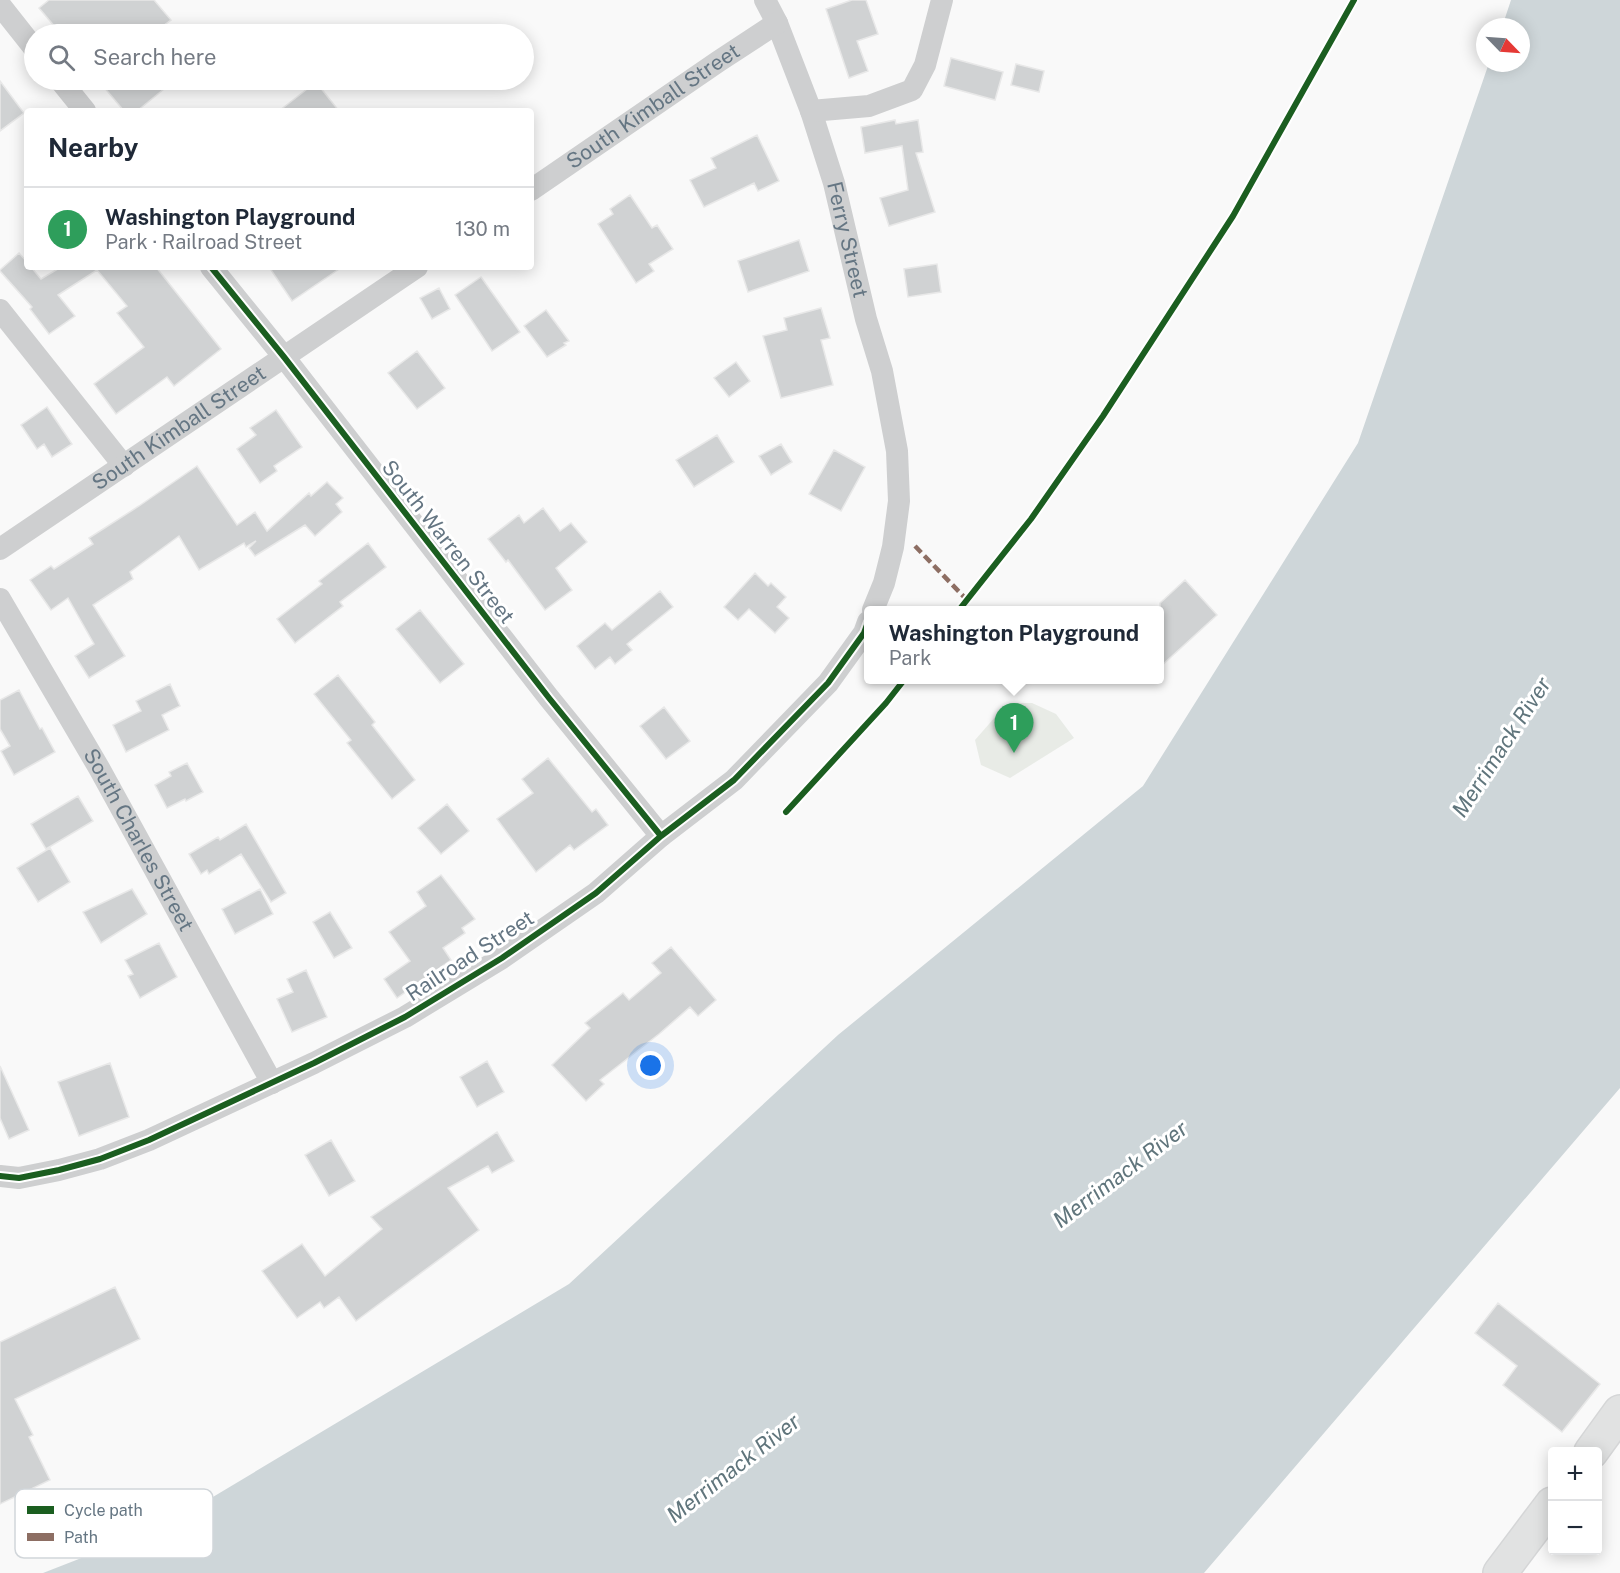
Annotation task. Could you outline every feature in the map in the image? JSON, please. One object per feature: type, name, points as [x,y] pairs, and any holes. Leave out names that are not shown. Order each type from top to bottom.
[{"type":"main road","points":[[1595,1447],[1620,1412]]},
{"type":"main road","points":[[1500,1573],[1548,1509]]},
{"type":"street","name":"Ferry Street","points":[[765,0],[777,23],[811,111],[834,183],[866,319],[882,371],[897,451],[899,501],[893,547],[884,583],[875,606]]},
{"type":"street","points":[[811,111],[869,106],[912,90],[925,65],[942,0]]},
{"type":"street","points":[[1,3],[24,34]]},
{"type":"street","name":"South Kimball Street","points":[[534,188],[777,23]]},
{"type":"street","points":[[68,90],[83,108]]},
{"type":"street","name":"South Warren Street","points":[[213,270],[284,357],[549,698],[661,836]]},
{"type":"street","name":"South Kimball Street","points":[[0,549],[413,270]]},
{"type":"street","points":[[0,310],[124,466]]},
{"type":"street","name":"South Charles Street","points":[[0,599],[99,768],[272,1083]]},
{"type":"street","name":"Railroad Street","points":[[0,1176],[19,1178],[59,1170],[100,1159],[149,1140],[272,1083],[405,1017],[502,958],[596,893],[661,836],[734,780],[828,682],[864,633]]},
{"type":"shaded area","points":[[1012,703],[1032,703],[1056,714],[1074,738],[1010,778],[981,765],[975,740],[996,716]]},
{"type":"water","name":"Merrimack River","points":[[1511,0],[1620,0],[1620,1088],[1204,1573],[43,1573],[81,1558],[213,1558],[213,1497],[569,1284],[838,1035],[1143,786],[1358,443],[1486,72],[1530,72],[1530,18],[1505,18]]},
{"type":"building","points":[[49,0],[154,0],[171,20],[166,24],[53,24],[39,8]]},
{"type":"building","points":[[852,0],[866,0],[878,34],[857,41],[868,71],[849,78],[826,9]]},
{"type":"building","points":[[951,58],[1003,72],[995,100],[944,86]]},
{"type":"building","points":[[1016,64],[1044,71],[1039,92],[1011,85]]},
{"type":"building","points":[[0,81],[24,113],[0,131]]},
{"type":"building","points":[[106,90],[163,90],[141,108],[121,108]]},
{"type":"building","points":[[306,90],[322,90],[337,108],[283,108]]},
{"type":"building","points":[[895,120],[896,124],[918,120],[923,152],[916,153],[935,212],[889,226],[880,198],[908,190],[902,146],[865,153],[861,127]]},
{"type":"building","points":[[757,135],[779,181],[758,191],[754,183],[704,207],[690,180],[716,168],[711,158]]},
{"type":"building","points":[[630,195],[652,228],[657,225],[673,249],[649,264],[654,271],[636,283],[598,224],[613,214],[610,209]]},
{"type":"building","points":[[799,240],[809,271],[748,292],[738,261]]},
{"type":"building","points":[[19,253],[24,259],[24,270],[34,270],[41,279],[56,270],[97,270],[58,295],[75,316],[49,334],[30,309],[32,307],[0,270]]},
{"type":"building","points":[[937,264],[941,292],[908,297],[904,269]]},
{"type":"building","points":[[97,270],[158,270],[221,349],[174,386],[167,377],[116,414],[94,384],[144,347],[117,313],[127,306]]},
{"type":"building","points":[[271,270],[338,270],[292,301]]},
{"type":"building","points":[[481,277],[520,332],[492,351],[455,295]]},
{"type":"building","points":[[439,288],[450,309],[432,319],[420,298]]},
{"type":"building","points":[[821,308],[830,338],[821,340],[833,385],[781,398],[763,336],[787,330],[784,318]]},
{"type":"building","points":[[546,310],[569,341],[547,357],[524,326]]},
{"type":"building","points":[[417,351],[445,388],[417,409],[388,373]]},
{"type":"building","points":[[736,362],[750,381],[729,397],[714,378]]},
{"type":"building","points":[[47,407],[72,444],[52,457],[44,444],[37,449],[21,425]]},
{"type":"building","points":[[276,410],[302,447],[274,466],[277,471],[260,483],[237,449],[256,435],[250,428]]},
{"type":"building","points":[[717,435],[734,462],[694,487],[676,460]]},
{"type":"building","points":[[781,444],[792,462],[771,475],[759,456]]},
{"type":"building","points":[[834,450],[865,467],[841,511],[809,494]]},
{"type":"building","points":[[197,466],[237,525],[255,512],[267,531],[309,493],[311,496],[327,482],[343,498],[336,504],[342,512],[315,536],[305,525],[255,556],[249,548],[256,541],[246,547],[244,543],[199,570],[179,536],[130,572],[133,579],[93,605],[125,656],[89,678],[75,656],[94,644],[68,598],[51,610],[30,580],[51,566],[54,569],[93,544],[89,538]]},
{"type":"building","points":[[543,508],[560,531],[571,523],[587,542],[556,568],[572,590],[545,610],[508,560],[506,562],[488,539],[519,515],[524,523]]},
{"type":"building","points":[[368,543],[386,567],[340,602],[343,606],[295,643],[277,619],[322,584],[319,581]]},
{"type":"building","points":[[755,573],[768,586],[771,583],[786,597],[777,607],[789,618],[775,633],[749,609],[738,620],[724,607]]},
{"type":"building","points":[[1185,580],[1217,615],[1164,663],[1164,606],[1160,606],[1160,603]]},
{"type":"building","points":[[660,591],[673,607],[627,644],[632,650],[615,664],[610,657],[595,669],[577,646],[605,623],[612,630]]},
{"type":"building","points":[[420,610],[464,664],[440,683],[396,629]]},
{"type":"building","points":[[338,675],[375,722],[372,725],[415,780],[392,799],[347,743],[351,740],[314,694]]},
{"type":"building","points":[[170,684],[180,706],[162,715],[169,730],[126,752],[113,725],[141,711],[136,701]]},
{"type":"building","points":[[19,690],[55,752],[14,775],[1,751],[10,746],[0,729],[0,700]]},
{"type":"building","points":[[664,707],[690,741],[666,759],[640,726]]},
{"type":"building","points":[[548,758],[592,812],[596,809],[608,825],[574,850],[570,845],[536,872],[497,819],[533,793],[522,779]]},
{"type":"building","points":[[187,763],[203,792],[167,808],[155,785],[171,776],[169,772]]},
{"type":"building","points":[[78,796],[93,821],[46,849],[31,824]]},
{"type":"building","points":[[447,804],[469,831],[441,854],[418,828]]},
{"type":"building","points":[[246,824],[286,893],[271,902],[241,854],[209,874],[207,870],[201,874],[189,854],[218,837],[220,840]]},
{"type":"building","points":[[50,848],[70,882],[38,902],[17,868]]},
{"type":"building","points":[[441,875],[475,919],[462,928],[465,933],[443,948],[451,960],[397,998],[384,979],[410,961],[389,932],[426,906],[417,892]]},
{"type":"building","points":[[132,889],[147,914],[101,943],[83,912]]},
{"type":"building","points":[[260,889],[273,914],[235,934],[222,909]]},
{"type":"building","points":[[330,912],[352,948],[334,958],[313,922]]},
{"type":"building","points":[[159,943],[177,977],[140,998],[128,976],[133,974],[125,960]]},
{"type":"building","points":[[671,947],[716,1000],[698,1016],[690,1007],[600,1080],[604,1084],[586,1101],[552,1065],[590,1028],[585,1023],[623,993],[629,1000],[661,973],[652,963]]},
{"type":"building","points":[[306,970],[327,1017],[292,1032],[277,999],[293,992],[287,979]]},
{"type":"building","points":[[487,1061],[504,1092],[477,1107],[460,1077]]},
{"type":"building","points":[[110,1063],[129,1117],[79,1136],[58,1082]]},
{"type":"building","points":[[0,1066],[29,1130],[9,1139],[0,1118]]},
{"type":"building","points":[[497,1132],[514,1161],[492,1173],[488,1166],[448,1188],[479,1230],[356,1321],[339,1297],[324,1308],[320,1302],[297,1318],[262,1271],[302,1244],[325,1276],[382,1229],[371,1217]]},
{"type":"building","points":[[331,1140],[355,1181],[329,1196],[305,1155]]},
{"type":"building","points":[[115,1287],[140,1339],[15,1399],[33,1435],[29,1437],[50,1480],[31,1489],[15,1489],[15,1497],[0,1504],[0,1342]]},
{"type":"building","points":[[1498,1303],[1600,1384],[1562,1432],[1503,1385],[1517,1366],[1475,1333]]},
{"type":"marked path","points":[[915,546],[967,600]]},
{"type":"cycle path","points":[[962,606],[1031,519],[1103,416],[1233,216],[1354,0]]},
{"type":"cycle path","points":[[213,270],[284,357],[549,698],[661,836]]},
{"type":"cycle path","points":[[0,1176],[19,1178],[59,1170],[100,1159],[149,1140],[314,1063],[405,1017],[502,958],[596,893],[661,836],[734,780],[828,683],[864,633]]},
{"type":"cycle path","points":[[786,812],[901,684]]},
{"type":"place","name":"Washington Playground","points":[[1014,753]]}]
